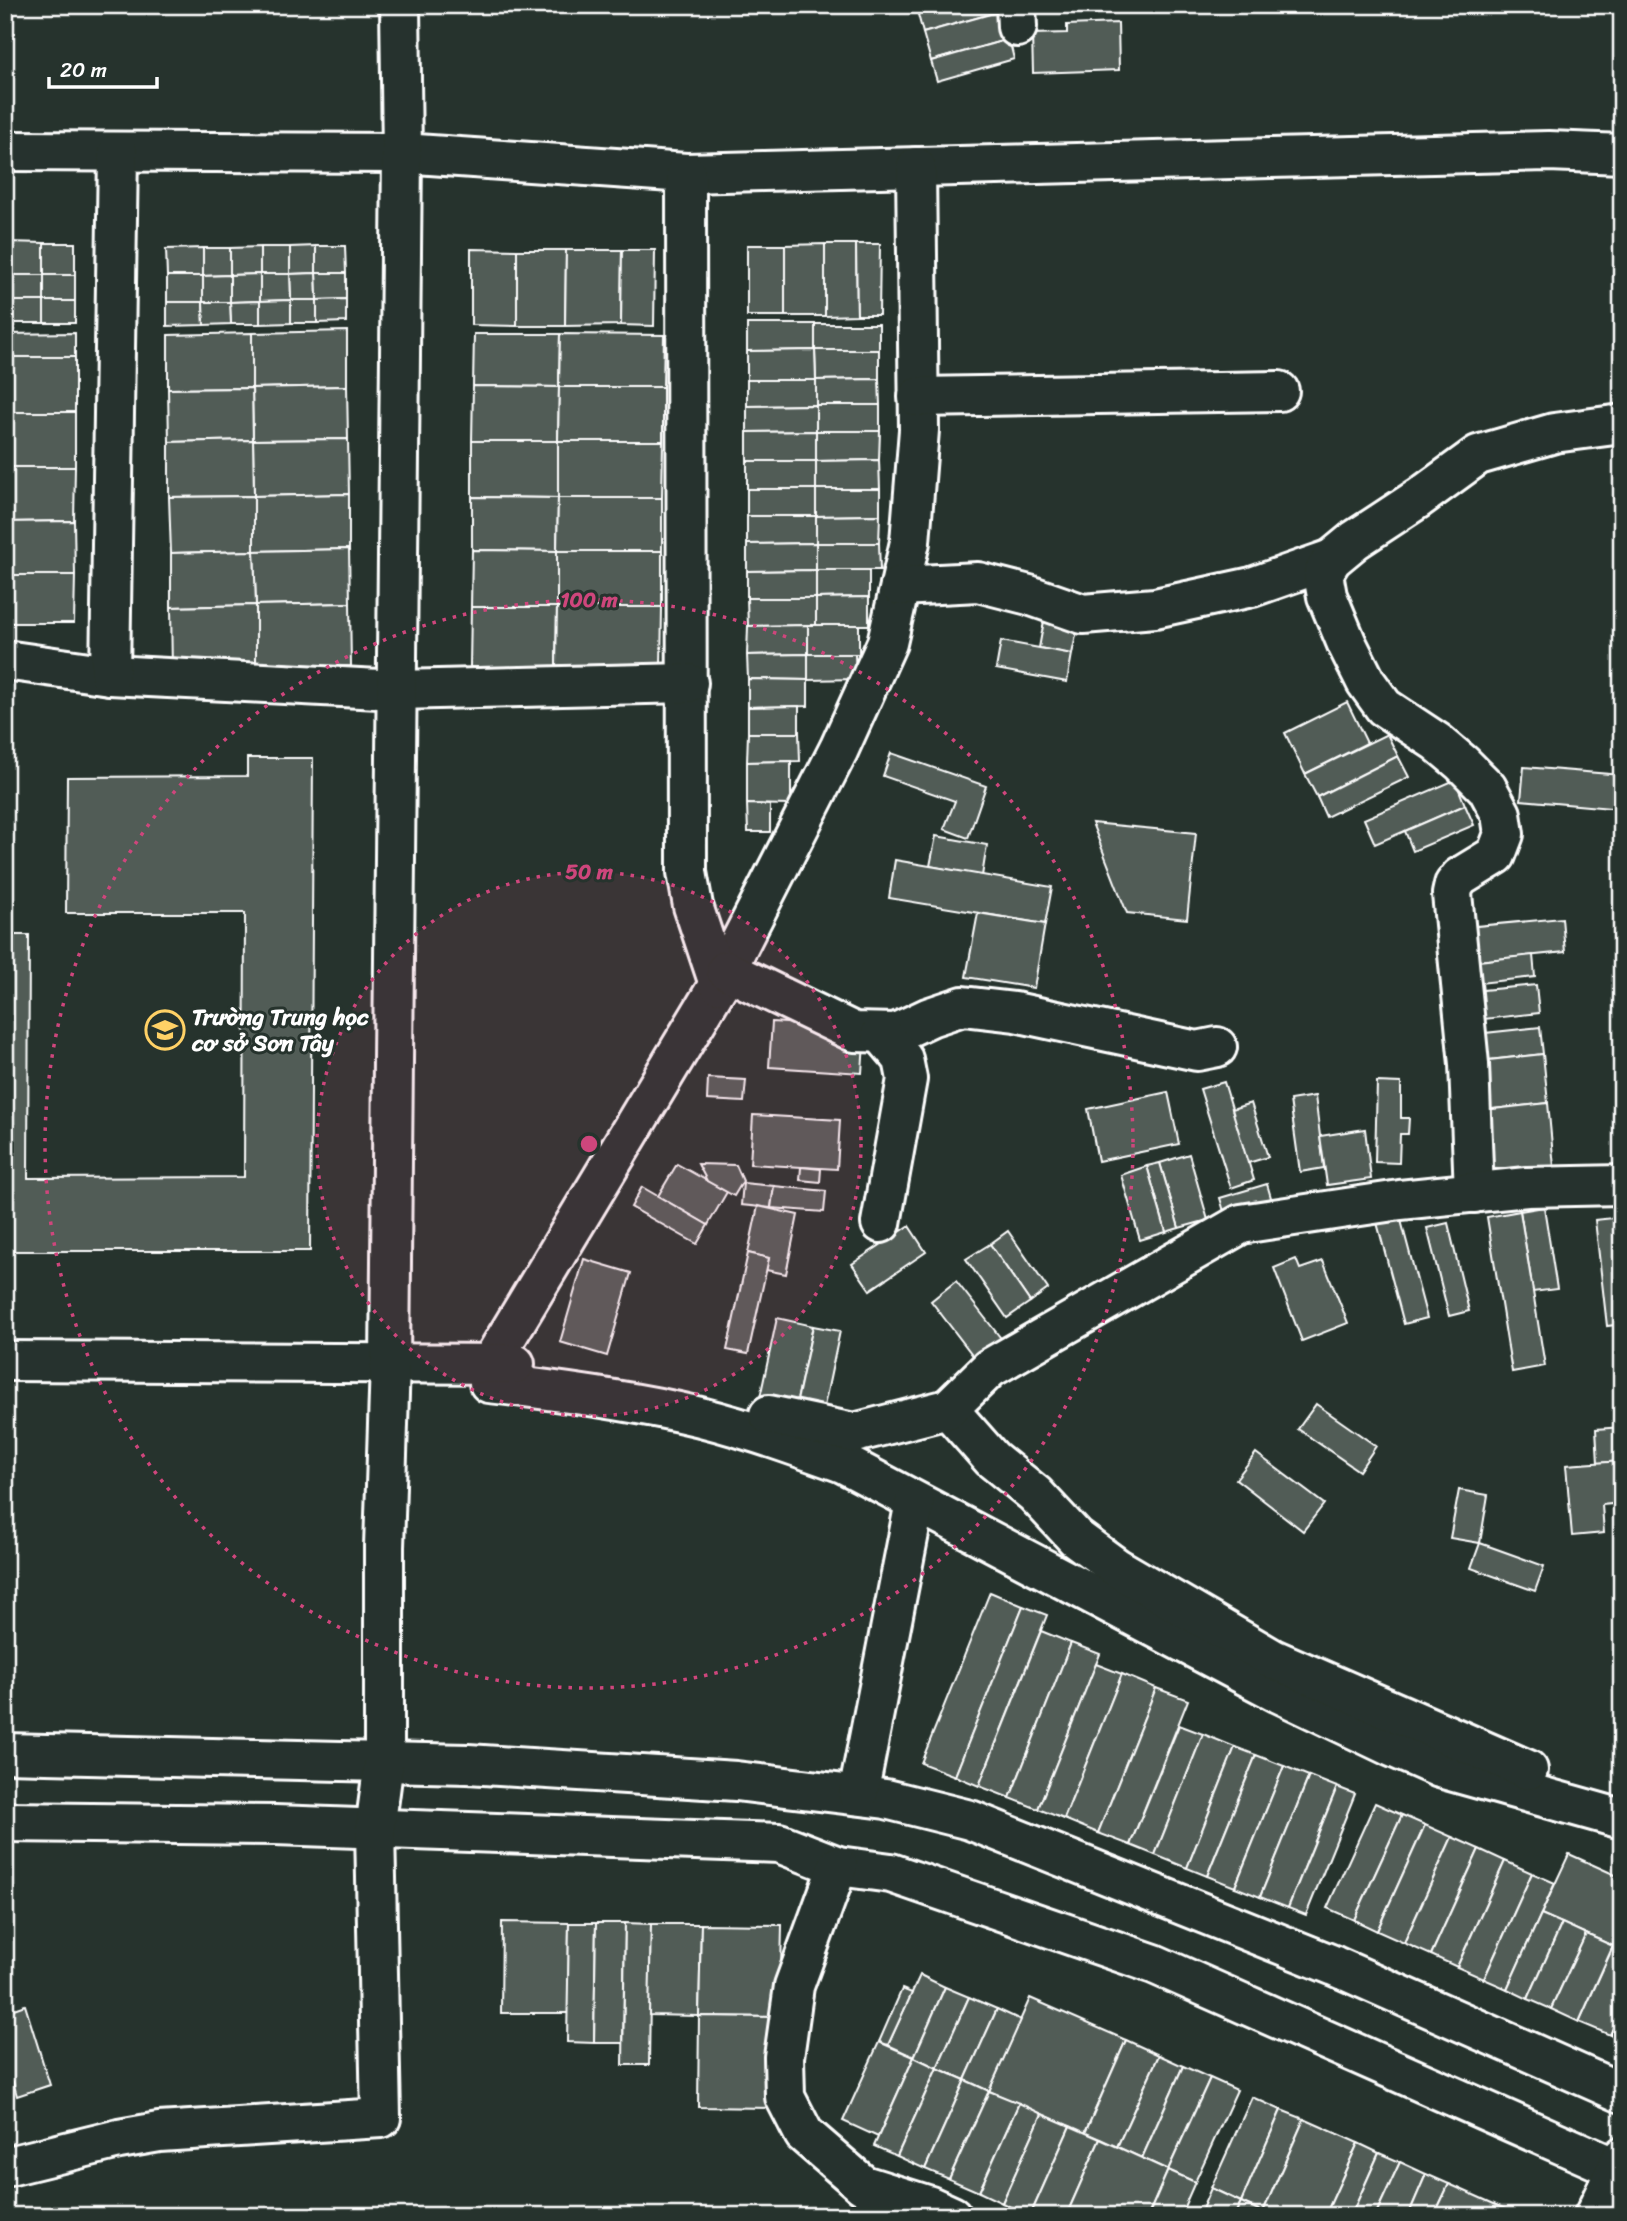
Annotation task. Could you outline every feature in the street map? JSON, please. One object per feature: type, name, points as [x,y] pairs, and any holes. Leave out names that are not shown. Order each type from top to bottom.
[{"type":"street","points":[[5,2167],[159,2132],[381,2118],[374,1829],[384,1762],[384,1547],[390,1363],[402,153],[400,5]]},
{"type":"street","points":[[5,151],[402,153],[686,173],[1549,150],[1622,154]]},
{"type":"street","points":[[110,676],[118,153]]},
{"type":"street","points":[[916,167],[919,430],[910,542],[887,643],[839,749],[723,977],[491,1363],[489,1383],[575,1392],[682,1413],[843,1462],[1279,1693],[1390,1746],[1440,1768],[1622,1819]]},
{"type":"street","points":[[686,173],[687,872],[694,906],[723,977],[855,1032],[896,1033],[930,1017],[963,1006],[1015,1012],[1197,1051],[1217,1047]]},
{"type":"street","points":[[918,397],[1279,391]]},
{"type":"street","points":[[900,586],[978,582],[1028,595],[1083,614],[1155,608],[1252,587],[1332,559],[1478,455],[1554,433],[1622,425]]},
{"type":"street","points":[[1332,559],[1324,574],[1327,596],[1366,682],[1384,708],[1437,742],[1462,763],[1487,788],[1501,814],[1504,834],[1496,855],[1460,877],[1452,894],[1469,1064],[1475,1193]]},
{"type":"street","points":[[5,660],[110,676],[398,690],[688,683]]},
{"type":"street","points":[[881,1033],[903,1059],[907,1079],[881,1223]]},
{"type":"street","points":[[5,1361],[527,1364],[854,1433],[948,1409],[990,1368],[1241,1224],[1400,1200],[1527,1187],[1622,1185]]},
{"type":"street","points":[[948,1409],[992,1459],[1035,1494],[1076,1538],[1117,1569],[1273,1659],[1502,1761],[1622,1805]]},
{"type":"street","points":[[858,1795],[915,1502]]},
{"type":"street","points":[[5,1753],[468,1764],[736,1781],[886,1799],[982,1825],[1335,1966],[1622,2093]]},
{"type":"street","points":[[5,1822],[374,1829],[779,1843],[838,1866],[891,1874],[1154,1964],[1620,2165],[1594,2216]]},
{"type":"street","points":[[838,1866],[794,1986],[785,2057],[785,2097],[804,2134],[863,2185],[930,2206],[952,2216]]},
{"type":"building","points":[[999,5],[1001,11],[923,33],[916,7]]},
{"type":"building","points":[[1001,11],[1009,39],[931,61],[923,33]]},
{"type":"building","points":[[1118,23],[1119,70],[1033,73],[1032,34],[1067,33],[1067,25]]},
{"type":"building","points":[[1009,39],[1014,59],[937,81],[931,61]]},
{"type":"building","points":[[5,242],[8,242],[7,275],[5,275]]},
{"type":"building","points":[[8,242],[44,243],[44,275],[7,275]]},
{"type":"building","points":[[44,243],[75,243],[75,275],[44,275]]},
{"type":"building","points":[[825,244],[856,244],[857,315],[825,316]]},
{"type":"building","points":[[825,244],[825,316],[785,316],[785,245]]},
{"type":"building","points":[[856,244],[880,244],[879,315],[857,315]]},
{"type":"building","points":[[747,245],[785,245],[785,316],[747,316]]},
{"type":"building","points":[[316,246],[345,246],[346,273],[316,273]]},
{"type":"building","points":[[316,246],[316,273],[290,274],[290,247]]},
{"type":"building","points":[[260,247],[290,247],[290,274],[260,274]]},
{"type":"building","points":[[260,247],[260,274],[230,275],[230,248]]},
{"type":"building","points":[[203,248],[230,248],[230,275],[203,276]]},
{"type":"building","points":[[203,248],[203,276],[167,276],[166,249]]},
{"type":"building","points":[[471,249],[517,250],[517,326],[471,325]]},
{"type":"building","points":[[517,250],[566,250],[565,326],[517,326]]},
{"type":"building","points":[[566,250],[622,250],[621,325],[565,326]]},
{"type":"building","points":[[622,250],[655,250],[654,326],[621,325]]},
{"type":"building","points":[[316,273],[346,273],[346,299],[317,300]]},
{"type":"building","points":[[316,273],[317,300],[291,300],[290,274]]},
{"type":"building","points":[[260,274],[290,274],[291,300],[260,301]]},
{"type":"building","points":[[260,274],[260,301],[230,302],[230,275]]},
{"type":"building","points":[[7,275],[7,301],[5,301]]},
{"type":"building","points":[[7,275],[44,275],[44,301],[7,301]]},
{"type":"building","points":[[44,275],[75,275],[75,301],[44,301]]},
{"type":"building","points":[[230,275],[230,302],[203,302],[203,276]]},
{"type":"building","points":[[167,276],[203,276],[203,302],[167,302]]},
{"type":"building","points":[[346,299],[346,322],[317,323],[317,300]]},
{"type":"building","points":[[291,300],[317,300],[317,323],[291,323]]},
{"type":"building","points":[[291,300],[291,323],[260,324],[260,301]]},
{"type":"building","points":[[7,301],[44,301],[44,323],[7,323]]},
{"type":"building","points":[[44,301],[75,301],[75,323],[44,323]]},
{"type":"building","points":[[260,301],[260,324],[231,324],[230,302]]},
{"type":"building","points":[[167,302],[203,302],[204,325],[167,326]]},
{"type":"building","points":[[203,302],[230,302],[231,324],[204,325]]},
{"type":"building","points":[[747,324],[815,324],[815,350],[747,351]]},
{"type":"building","points":[[815,324],[879,324],[879,350],[815,350]]},
{"type":"building","points":[[347,331],[347,386],[252,388],[252,333]]},
{"type":"building","points":[[75,333],[75,357],[5,357],[5,334]]},
{"type":"building","points":[[252,333],[252,388],[168,389],[168,335]]},
{"type":"building","points":[[474,334],[560,334],[559,387],[473,386]]},
{"type":"building","points":[[560,334],[664,335],[663,387],[559,387]]},
{"type":"building","points":[[815,350],[879,350],[879,379],[816,380]]},
{"type":"building","points":[[815,350],[816,380],[747,380],[747,351]]},
{"type":"building","points":[[5,357],[75,357],[75,412],[5,412]]},
{"type":"building","points":[[879,379],[880,405],[816,405],[816,380]]},
{"type":"building","points":[[747,380],[816,380],[816,405],[747,406]]},
{"type":"building","points":[[347,386],[348,439],[253,440],[252,388]]},
{"type":"building","points":[[473,386],[559,387],[558,441],[472,441]]},
{"type":"building","points":[[559,387],[663,387],[663,441],[558,441]]},
{"type":"building","points":[[252,388],[253,440],[169,442],[168,389]]},
{"type":"building","points":[[816,405],[880,405],[880,431],[816,431]]},
{"type":"building","points":[[816,405],[816,431],[747,432],[747,406]]},
{"type":"building","points":[[5,412],[75,412],[75,467],[5,467]]},
{"type":"building","points":[[816,431],[880,431],[879,460],[816,461]]},
{"type":"building","points":[[816,431],[816,461],[747,461],[747,432]]},
{"type":"building","points":[[348,439],[349,494],[254,496],[253,440]]},
{"type":"building","points":[[253,440],[254,496],[169,497],[169,442]]},
{"type":"building","points":[[472,441],[558,441],[558,498],[472,497]]},
{"type":"building","points":[[558,441],[663,441],[662,498],[558,498]]},
{"type":"building","points":[[879,460],[880,489],[816,489],[816,461]]},
{"type":"building","points":[[747,461],[816,461],[816,489],[747,489]]},
{"type":"building","points":[[5,467],[75,467],[74,521],[5,522]]},
{"type":"building","points":[[747,489],[816,489],[816,516],[747,516]]},
{"type":"building","points":[[816,489],[880,489],[880,515],[816,516]]},
{"type":"building","points":[[349,494],[349,549],[254,551],[254,496]]},
{"type":"building","points":[[254,496],[254,551],[171,553],[169,497]]},
{"type":"building","points":[[472,497],[558,498],[557,551],[472,550]]},
{"type":"building","points":[[558,498],[662,498],[662,551],[557,551]]},
{"type":"building","points":[[880,515],[879,543],[816,543],[816,516]]},
{"type":"building","points":[[747,516],[816,516],[816,543],[747,544]]},
{"type":"building","points":[[74,521],[75,575],[5,575],[5,522]]},
{"type":"building","points":[[816,543],[879,543],[880,570],[816,570]]},
{"type":"building","points":[[816,543],[816,570],[747,571],[747,544]]},
{"type":"building","points":[[349,549],[350,603],[256,605],[254,551]]},
{"type":"building","points":[[472,550],[557,551],[557,607],[471,607]]},
{"type":"building","points":[[254,551],[256,605],[171,607],[171,553]]},
{"type":"building","points":[[557,551],[662,551],[662,607],[557,607]]},
{"type":"building","points":[[816,570],[869,570],[869,597],[816,598]]},
{"type":"building","points":[[816,570],[816,598],[747,598],[747,571]]},
{"type":"building","points":[[5,575],[75,575],[74,623],[5,623]]},
{"type":"building","points":[[869,597],[869,625],[816,625],[816,598]]},
{"type":"building","points":[[747,598],[816,598],[816,625],[748,626]]},
{"type":"building","points":[[350,603],[351,666],[256,668],[256,605]]},
{"type":"building","points":[[256,605],[256,668],[172,670],[171,607]]},
{"type":"building","points":[[471,607],[557,607],[556,667],[470,667]]},
{"type":"building","points":[[557,607],[662,607],[661,668],[556,667]]},
{"type":"building","points":[[1046,610],[1080,617],[1072,654],[1039,648]]},
{"type":"building","points":[[808,625],[859,625],[859,654],[808,654]]},
{"type":"building","points":[[808,625],[808,654],[747,655],[748,626]]},
{"type":"building","points":[[1001,641],[1072,654],[1067,682],[996,669]]},
{"type":"building","points":[[808,654],[855,654],[856,679],[808,680]]},
{"type":"building","points":[[808,654],[808,680],[748,679],[747,655]]},
{"type":"building","points":[[748,679],[808,680],[808,706],[748,707]]},
{"type":"building","points":[[1347,702],[1367,743],[1305,774],[1285,733]]},
{"type":"building","points":[[799,706],[799,733],[748,733],[748,707]]},
{"type":"building","points":[[748,733],[799,733],[800,761],[747,762]]},
{"type":"building","points":[[1387,734],[1398,756],[1317,797],[1305,774]]},
{"type":"building","points":[[891,753],[986,786],[968,838],[944,829],[955,801],[883,776]]},
{"type":"building","points":[[1398,756],[1409,777],[1326,817],[1317,797]]},
{"type":"building","points":[[247,758],[313,758],[310,1251],[5,1251],[5,935],[29,935],[28,1178],[244,1177],[245,913],[66,913],[67,777],[247,776]]},
{"type":"building","points":[[791,761],[791,805],[747,804],[747,762]]},
{"type":"building","points":[[1524,767],[1622,775],[1622,809],[1521,800]]},
{"type":"building","points":[[1455,780],[1465,805],[1375,844],[1364,819]]},
{"type":"building","points":[[747,804],[770,805],[770,832],[748,832]]},
{"type":"building","points":[[1465,805],[1474,825],[1413,851],[1405,831]]},
{"type":"building","points":[[1092,823],[1196,833],[1187,919],[1127,913]]},
{"type":"building","points":[[936,836],[987,845],[982,876],[930,866]]},
{"type":"building","points":[[895,860],[1052,887],[1045,924],[889,898]]},
{"type":"building","points":[[978,913],[1045,924],[1034,988],[966,977]]},
{"type":"building","points":[[1562,918],[1565,952],[1469,962],[1466,927]]},
{"type":"building","points":[[1533,955],[1535,977],[1471,984],[1469,962]]},
{"type":"building","points":[[1536,985],[1539,1013],[1475,1020],[1472,991]]},
{"type":"building","points":[[772,1022],[829,1026],[864,1042],[862,1073],[769,1067]]},
{"type":"building","points":[[1540,1027],[1543,1054],[1480,1061],[1476,1034]]},
{"type":"building","points":[[1543,1054],[1548,1103],[1484,1110],[1480,1061]]},
{"type":"building","points":[[708,1078],[746,1080],[744,1102],[707,1100]]},
{"type":"building","points":[[1224,1082],[1254,1180],[1231,1188],[1200,1089]]},
{"type":"building","points":[[1377,1082],[1401,1083],[1401,1118],[1409,1118],[1408,1134],[1400,1134],[1399,1163],[1375,1162]]},
{"type":"building","points":[[1168,1092],[1179,1144],[1098,1161],[1088,1109]]},
{"type":"building","points":[[1315,1096],[1324,1168],[1300,1172],[1290,1100]]},
{"type":"building","points":[[1251,1103],[1268,1157],[1248,1163],[1232,1109]]},
{"type":"building","points":[[1548,1103],[1554,1167],[1490,1174],[1484,1110]]},
{"type":"building","points":[[753,1115],[840,1120],[837,1169],[750,1164]]},
{"type":"building","points":[[1365,1129],[1371,1179],[1327,1185],[1320,1136]]},
{"type":"building","points":[[1189,1154],[1208,1220],[1179,1228],[1160,1163]]},
{"type":"building","points":[[1160,1163],[1179,1228],[1166,1232],[1147,1166]]},
{"type":"building","points":[[677,1164],[727,1192],[708,1225],[658,1196]]},
{"type":"building","points":[[698,1164],[736,1165],[743,1181],[734,1196],[707,1181]]},
{"type":"building","points":[[1147,1166],[1166,1232],[1140,1240],[1121,1175]]},
{"type":"building","points":[[801,1167],[821,1169],[820,1182],[800,1180]]},
{"type":"building","points":[[743,1183],[774,1186],[771,1208],[741,1205]]},
{"type":"building","points":[[1267,1184],[1272,1201],[1225,1215],[1220,1198]]},
{"type":"building","points":[[774,1186],[826,1191],[824,1212],[771,1208]]},
{"type":"building","points":[[642,1187],[708,1225],[697,1244],[631,1207]]},
{"type":"building","points":[[758,1206],[798,1215],[786,1274],[766,1270],[769,1258],[748,1253]]},
{"type":"building","points":[[1544,1207],[1557,1289],[1533,1292],[1520,1211]]},
{"type":"building","points":[[1398,1209],[1427,1318],[1404,1324],[1375,1215]]},
{"type":"building","points":[[1520,1211],[1545,1366],[1512,1372],[1487,1217]]},
{"type":"building","points":[[1622,1217],[1622,1324],[1607,1326],[1595,1220]]},
{"type":"building","points":[[1448,1223],[1469,1311],[1449,1316],[1427,1228]]},
{"type":"building","points":[[909,1226],[926,1252],[870,1290],[852,1264]]},
{"type":"building","points":[[1008,1231],[1048,1289],[1030,1302],[990,1244]]},
{"type":"building","points":[[990,1244],[1030,1302],[1007,1318],[966,1259]]},
{"type":"building","points":[[748,1253],[769,1258],[748,1354],[727,1350]]},
{"type":"building","points":[[584,1259],[631,1273],[607,1356],[560,1342]]},
{"type":"building","points":[[1296,1259],[1300,1269],[1323,1261],[1348,1323],[1302,1341],[1274,1268]]},
{"type":"building","points":[[956,1281],[1007,1346],[981,1366],[931,1301]]},
{"type":"building","points":[[777,1318],[813,1326],[795,1410],[759,1402]]},
{"type":"building","points":[[813,1326],[840,1331],[822,1416],[795,1410]]},
{"type":"building","points":[[1316,1404],[1376,1446],[1359,1471],[1298,1429]]},
{"type":"building","points":[[1622,1427],[1622,1461],[1598,1463],[1596,1429]]},
{"type":"building","points":[[1256,1453],[1324,1504],[1303,1531],[1236,1479]]},
{"type":"building","points":[[1622,1461],[1622,1503],[1602,1505],[1604,1533],[1572,1536],[1566,1465]]},
{"type":"building","points":[[1459,1490],[1488,1495],[1480,1543],[1450,1538]]},
{"type":"building","points":[[1480,1543],[1544,1566],[1535,1591],[1471,1568]]},
{"type":"building","points":[[990,1592],[1023,1606],[955,1776],[921,1763]]},
{"type":"building","points":[[1023,1606],[1047,1615],[979,1786],[955,1776]]},
{"type":"building","points":[[1041,1631],[1071,1643],[1010,1798],[979,1786]]},
{"type":"building","points":[[1071,1643],[1100,1654],[1038,1809],[1010,1798]]},
{"type":"building","points":[[1096,1664],[1122,1674],[1064,1819],[1038,1809]]},
{"type":"building","points":[[1122,1674],[1156,1688],[1098,1833],[1064,1819]]},
{"type":"building","points":[[1156,1688],[1188,1700],[1130,1845],[1098,1833]]},
{"type":"building","points":[[1179,1725],[1203,1734],[1155,1855],[1130,1845]]},
{"type":"building","points":[[1203,1734],[1235,1747],[1187,1868],[1155,1855]]},
{"type":"building","points":[[1235,1747],[1256,1755],[1207,1876],[1187,1868]]},
{"type":"building","points":[[1256,1755],[1284,1766],[1235,1887],[1207,1876]]},
{"type":"building","points":[[1284,1766],[1309,1776],[1260,1897],[1235,1887]]},
{"type":"building","points":[[1309,1776],[1337,1787],[1288,1908],[1260,1897]]},
{"type":"building","points":[[1337,1787],[1355,1794],[1306,1915],[1288,1908]]},
{"type":"building","points":[[1375,1803],[1402,1815],[1354,1920],[1327,1908]]},
{"type":"building","points":[[1402,1815],[1425,1825],[1377,1931],[1354,1920]]},
{"type":"building","points":[[1425,1825],[1452,1837],[1404,1943],[1377,1931]]},
{"type":"building","points":[[1452,1837],[1479,1849],[1431,1955],[1404,1943]]},
{"type":"building","points":[[1479,1849],[1505,1861],[1457,1967],[1431,1955]]},
{"type":"building","points":[[1569,1854],[1622,1878],[1622,1927],[1613,1946],[1541,1914]]},
{"type":"building","points":[[1505,1861],[1532,1873],[1484,1979],[1457,1967]]},
{"type":"building","points":[[1532,1873],[1555,1883],[1507,1989],[1484,1979]]},
{"type":"building","points":[[1541,1914],[1562,1923],[1528,1999],[1507,1989]]},
{"type":"building","points":[[502,1922],[569,1923],[568,2013],[501,2013]]},
{"type":"building","points":[[569,1923],[596,1923],[594,2043],[567,2042]]},
{"type":"building","points":[[596,1923],[625,1923],[623,2043],[594,2043]]},
{"type":"building","points":[[625,1923],[651,1924],[649,2065],[623,2065]]},
{"type":"building","points":[[1562,1923],[1586,1934],[1551,2009],[1528,1999]]},
{"type":"building","points":[[651,1924],[701,1924],[699,2016],[649,2015]]},
{"type":"building","points":[[701,1924],[782,1925],[780,2017],[699,2016]]},
{"type":"building","points":[[1622,1927],[1622,2009],[1610,2035],[1579,2022]]},
{"type":"building","points":[[1586,1934],[1613,1946],[1579,2022],[1551,2009]]},
{"type":"building","points":[[920,1975],[945,1987],[914,2057],[888,2045]]},
{"type":"building","points":[[945,1987],[969,1997],[937,2068],[914,2057]]},
{"type":"building","points":[[902,1989],[912,1993],[888,2045],[879,2042]]},
{"type":"building","points":[[969,1997],[997,2009],[965,2080],[937,2068]]},
{"type":"building","points":[[1030,1998],[1126,2040],[1085,2133],[989,2091]]},
{"type":"building","points":[[25,2005],[50,2085],[17,2096],[13,2082],[5,2084],[5,2012]]},
{"type":"building","points":[[997,2009],[1021,2020],[989,2091],[965,2080]]},
{"type":"building","points":[[1622,2009],[1622,2041],[1610,2035]]},
{"type":"building","points":[[699,2016],[780,2017],[779,2108],[698,2107]]},
{"type":"building","points":[[1126,2040],[1159,2055],[1117,2147],[1085,2133]]},
{"type":"building","points":[[879,2042],[914,2057],[878,2137],[843,2121]]},
{"type":"building","points":[[1159,2055],[1183,2066],[1142,2158],[1117,2147]]},
{"type":"building","points":[[914,2057],[937,2068],[897,2156],[874,2146]]},
{"type":"building","points":[[1183,2066],[1210,2078],[1168,2170],[1142,2158]]},
{"type":"building","points":[[937,2068],[965,2080],[925,2169],[897,2156]]},
{"type":"building","points":[[1210,2078],[1237,2090],[1195,2182],[1168,2170]]},
{"type":"building","points":[[965,2080],[989,2091],[949,2179],[925,2169]]},
{"type":"building","points":[[989,2091],[1019,2103],[979,2192],[949,2179]]},
{"type":"building","points":[[1252,2097],[1281,2110],[1241,2202],[1211,2188]]},
{"type":"building","points":[[1019,2103],[1042,2114],[1002,2203],[979,2192]]},
{"type":"building","points":[[1281,2110],[1304,2119],[1263,2212],[1241,2202]]},
{"type":"building","points":[[1042,2114],[1070,2126],[1030,2216],[1002,2203]]},
{"type":"building","points":[[1304,2119],[1358,2143],[1325,2216],[1272,2216],[1263,2212]]},
{"type":"building","points":[[1070,2126],[1100,2139],[1066,2216],[1030,2216]]},
{"type":"building","points":[[1100,2139],[1168,2170],[1148,2216],[1066,2216]]},
{"type":"building","points":[[1358,2143],[1379,2153],[1351,2216],[1325,2216]]},
{"type":"building","points":[[1379,2153],[1400,2162],[1375,2216],[1351,2216]]},
{"type":"building","points":[[1400,2162],[1426,2174],[1408,2216],[1375,2216]]},
{"type":"building","points":[[1168,2170],[1195,2182],[1180,2216],[1148,2216]]},
{"type":"building","points":[[1426,2174],[1449,2184],[1434,2216],[1408,2216]]},
{"type":"building","points":[[1449,2184],[1521,2216],[1434,2216]]},
{"type":"building","points":[[1211,2188],[1241,2202],[1234,2216],[1199,2216]]},
{"type":"building","points":[[1241,2202],[1263,2212],[1261,2216],[1234,2216]]},
{"type":"place","name":"Trường Trung học cơ sở Sơn Tây","points":[[165,1030]]}]
